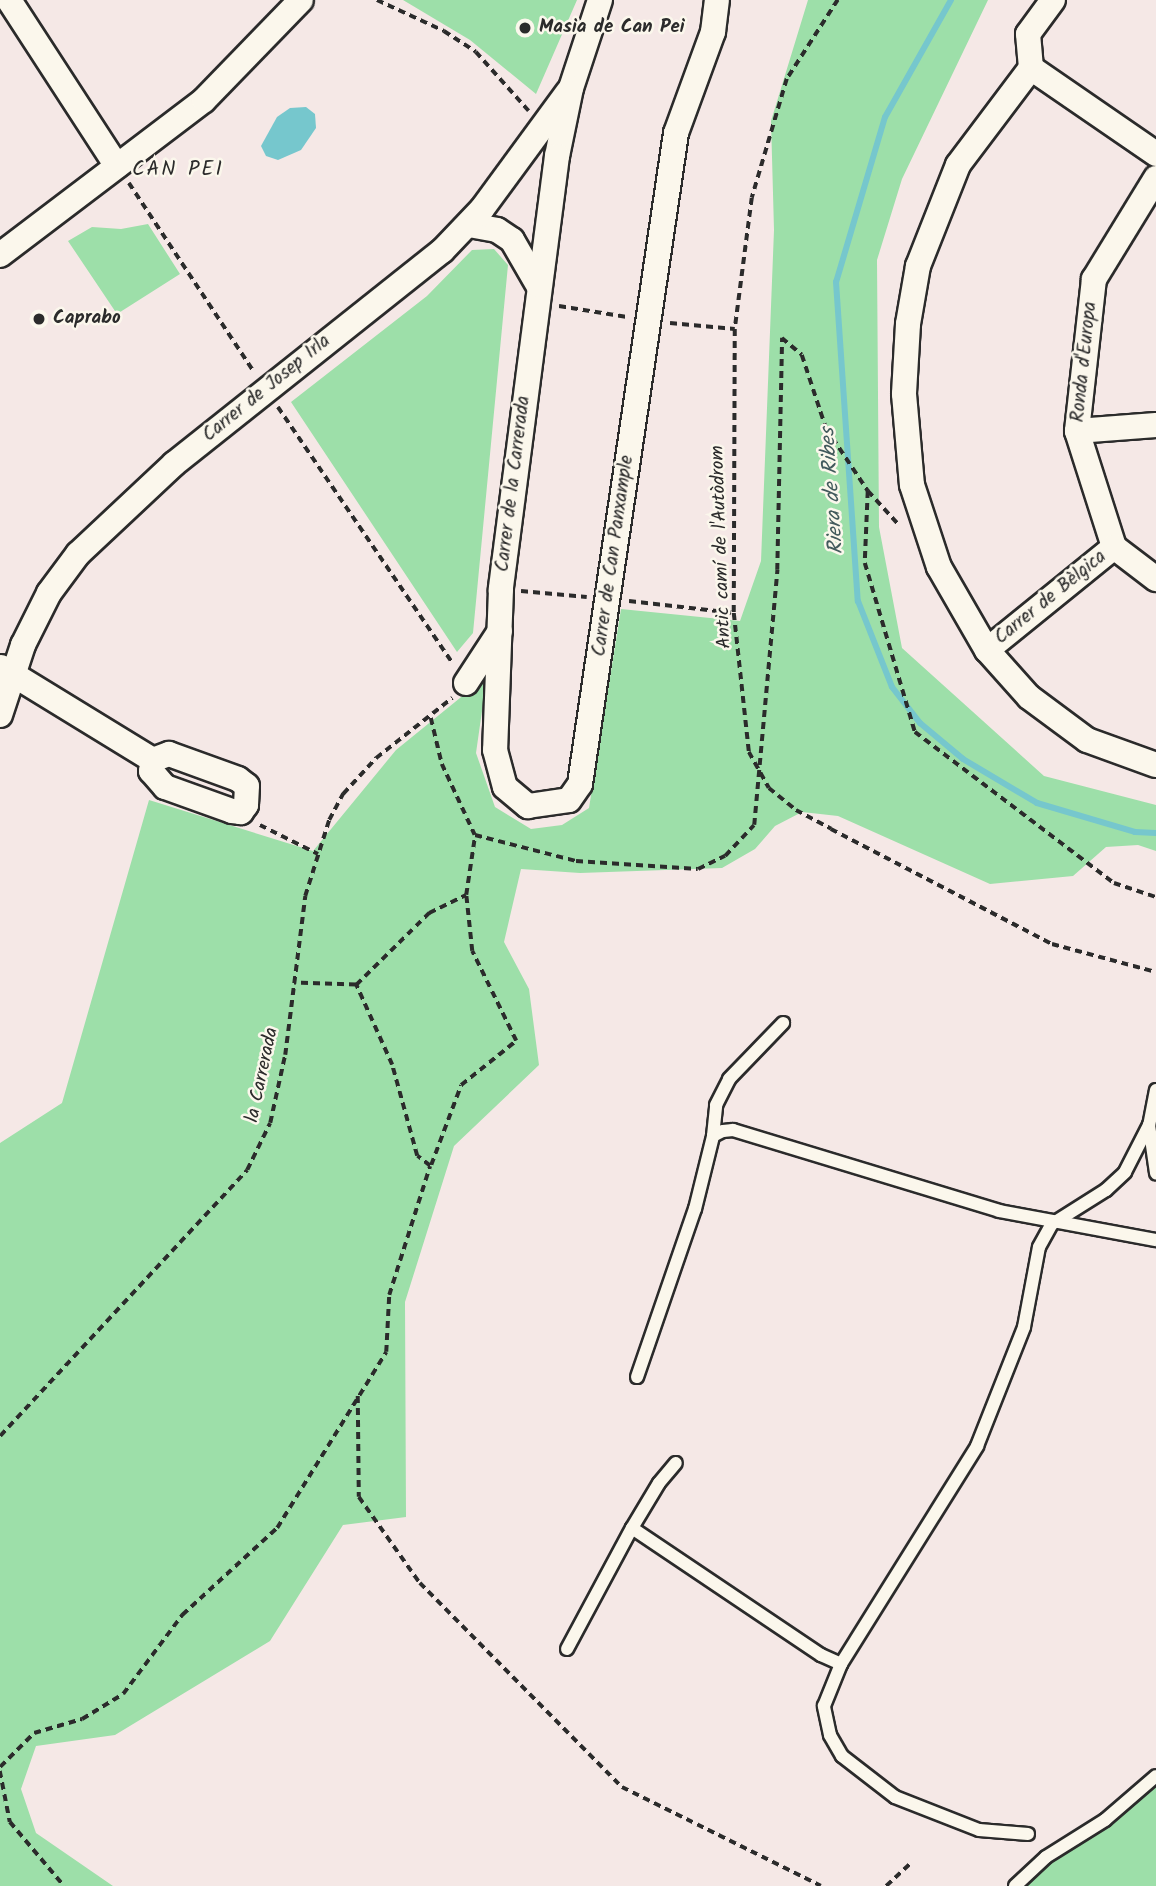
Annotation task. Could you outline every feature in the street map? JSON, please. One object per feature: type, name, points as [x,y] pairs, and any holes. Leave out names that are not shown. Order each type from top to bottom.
[{"type":"street","points":[[9,0],[117,166]]},
{"type":"street","points":[[0,255],[204,100],[301,0]]},
{"type":"street","points":[[571,88],[600,0]]},
{"type":"street","name":"Carrer de Can Panxample","points":[[498,683],[495,750],[505,788],[528,806],[569,800],[580,784],[676,133],[713,32],[717,0]]},
{"type":"street","points":[[1053,0],[1028,34],[1031,68],[958,165],[918,265],[908,324],[904,394],[912,485],[939,567],[987,650],[1029,697],[1087,740],[1156,765]]},
{"type":"street","points":[[1031,68],[1156,154]]},
{"type":"street","name":"Carrer de Josep Irla","points":[[0,715],[6,672],[49,593],[78,554],[126,504],[468,225],[571,88]]},
{"type":"street","name":"Carrer de la Carrerada","points":[[498,683],[500,631],[538,285],[571,88]]},
{"type":"street","name":"Ronda d'Europa","points":[[1114,547],[1077,431],[1094,279],[1156,178]]},
{"type":"street","points":[[468,225],[497,230],[512,240],[538,285]]},
{"type":"street","points":[[1077,431],[1156,425]]},
{"type":"street","points":[[1114,547],[1156,579]]},
{"type":"street","name":"Carrer de Bèlgica","points":[[987,650],[1114,547]]},
{"type":"street","points":[[466,683],[500,631]]},
{"type":"street","points":[[6,672],[153,760],[152,771],[165,787],[241,812]]},
{"type":"lane","points":[[637,1377],[695,1209],[713,1136],[716,1105],[729,1079],[783,1023]]},
{"type":"lane","points":[[1028,1834],[979,1830],[895,1797],[842,1756],[830,1735],[824,1706],[841,1664],[977,1446],[1024,1327],[1039,1247],[1052,1224],[1106,1190],[1125,1172],[1149,1125],[1156,1090]]},
{"type":"lane","points":[[1149,1125],[1156,1173]]},
{"type":"lane","points":[[713,1136],[733,1130],[1052,1224],[1156,1240]]},
{"type":"lane","points":[[567,1649],[632,1528],[659,1483],[677,1463]]},
{"type":"lane","points":[[632,1528],[821,1655],[841,1664]]},
{"type":"lane","points":[[1015,1886],[1046,1857],[1105,1820],[1156,1776]]},
{"type":"path","points":[[377,0],[444,31],[475,52],[541,127]]},
{"type":"path","name":"Antic camí de l'Autòdrom","points":[[838,0],[787,79],[752,198],[735,329],[734,613],[749,752],[769,788],[796,810],[996,918],[1052,944],[1156,972]]},
{"type":"path","points":[[117,166],[466,683]]},
{"type":"path","points":[[475,835],[576,861],[698,869],[725,856],[754,825],[757,764],[777,570],[782,338],[802,355],[826,428],[868,491],[865,563],[915,732],[1115,883],[1156,897]]},
{"type":"path","name":"la Carrerada","points":[[0,1436],[247,1170],[270,1123],[294,983],[305,896],[318,854],[343,794],[376,758],[431,718],[466,683]]},
{"type":"path","points":[[64,1886],[10,1822],[0,1769],[34,1733],[82,1719],[123,1694],[182,1615],[278,1528],[386,1352],[389,1295],[430,1166],[461,1085],[516,1041],[472,951],[466,895],[475,835],[442,764],[431,718]]},
{"type":"path","points":[[241,812],[318,854]]},
{"type":"path","points":[[294,983],[356,985],[429,914],[466,895]]},
{"type":"path","points":[[356,985],[392,1065],[417,1156],[430,1166]]},
{"type":"path","points":[[358,1394],[359,1497],[420,1583],[622,1787],[821,1886]]},
{"type":"path","points":[[886,1886],[911,1864]]},
{"type":"green space","points":[[403,0],[577,0],[536,94],[470,40]]},
{"type":"green space","points":[[808,0],[988,0],[902,179],[877,260],[879,527],[902,648],[1044,776],[1156,805],[1156,851],[1138,845],[1106,847],[1073,876],[990,884],[838,816],[802,812],[775,826],[755,849],[722,868],[580,873],[521,869],[504,942],[529,989],[539,1065],[454,1146],[405,1302],[406,1517],[343,1525],[270,1641],[115,1735],[36,1746],[21,1789],[36,1833],[113,1886],[0,1886],[0,1143],[62,1103],[149,800],[313,851],[396,750],[487,676],[476,753],[495,807],[531,829],[562,825],[589,808],[621,609],[740,621],[761,561],[774,230],[771,121]]},
{"type":"green space","points":[[148,224],[180,274],[117,314],[68,241],[92,227],[121,229]]},
{"type":"green space","points":[[494,249],[508,265],[473,633],[457,652],[291,402],[427,296],[472,250]]},
{"type":"green space","points":[[1156,1786],[1156,1886],[1023,1886],[1048,1865]]},
{"type":"water","points":[[306,107],[315,114],[316,128],[301,150],[278,160],[266,156],[261,146],[277,117],[290,108]]},
{"type":"waterway","name":"Riera de Ribes","points":[[951,0],[885,117],[836,282],[858,601],[892,687],[920,723],[963,759],[1037,803],[1135,832],[1156,833]]},
{"type":"place","name":"Masia de Can Pei","points":[[525,28]]},
{"type":"place","name":"Caprabo","points":[[39,319]]},
{"type":"district","name":"CAN PEI","points":[[178,170]]}]
